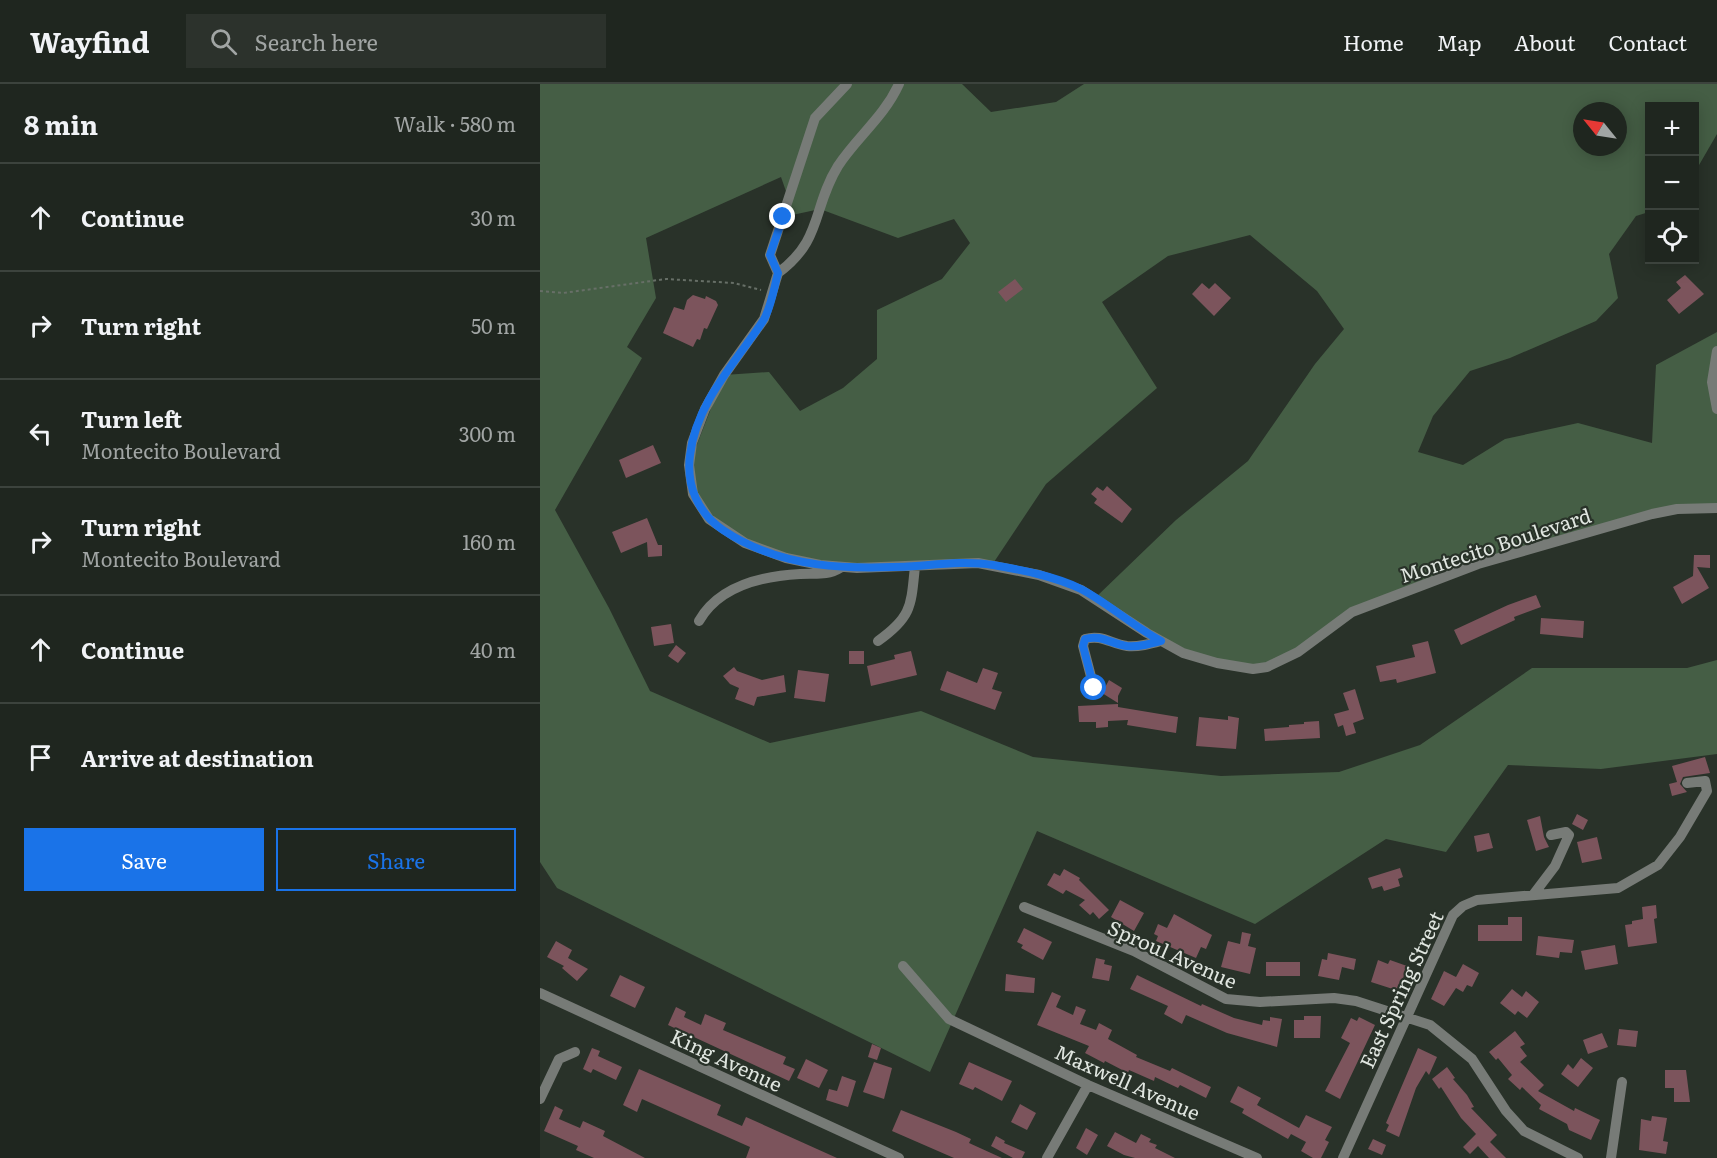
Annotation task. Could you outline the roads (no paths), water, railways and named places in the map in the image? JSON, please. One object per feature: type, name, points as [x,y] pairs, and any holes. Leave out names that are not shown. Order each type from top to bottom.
[{"type":"street","points":[[847,84],[815,118],[770,255],[778,273],[796,260],[811,237],[838,166],[877,121],[898,84]]},
{"type":"street","name":"Montecito Boulevard","points":[[778,273],[764,319],[724,375],[699,422],[690,454],[690,480],[693,494],[710,519],[744,543],[786,558],[840,568],[978,563],[1048,577],[1082,590],[1183,653],[1217,663],[1253,669],[1267,668],[1298,652],[1352,612],[1478,564],[1652,514],[1677,509],[1717,508]]},
{"type":"street","points":[[1717,351],[1712,382],[1717,409]]},
{"type":"street","points":[[878,641],[896,628],[908,614],[915,566]]},
{"type":"street","points":[[699,621],[714,603],[738,586],[799,574],[830,573],[840,568]]},
{"type":"street","points":[[1094,688],[1083,646],[1085,639],[1101,637],[1132,646],[1161,641]]},
{"type":"street","name":"East Spring Street","points":[[1343,1158],[1453,915],[1476,900],[1618,888],[1658,865],[1677,843],[1707,791],[1707,782],[1701,780],[1687,783]]},
{"type":"street","points":[[1533,895],[1562,854],[1569,836],[1566,832],[1551,835]]},
{"type":"street","name":"Sproul Avenue","points":[[1024,907],[1134,951],[1226,999],[1260,1002],[1334,998],[1356,1001],[1430,1025],[1472,1059],[1506,1112],[1524,1131],[1578,1158]]},
{"type":"street","name":"Maxwell Avenue","points":[[903,966],[941,1013],[1088,1085],[1257,1158]]},
{"type":"street","name":"King Avenue","points":[[540,993],[899,1158]]},
{"type":"street","points":[[540,1099],[559,1059],[575,1052]]},
{"type":"street","points":[[1611,1158],[1622,1082]]},
{"type":"street","points":[[1047,1158],[1088,1085]]}]
